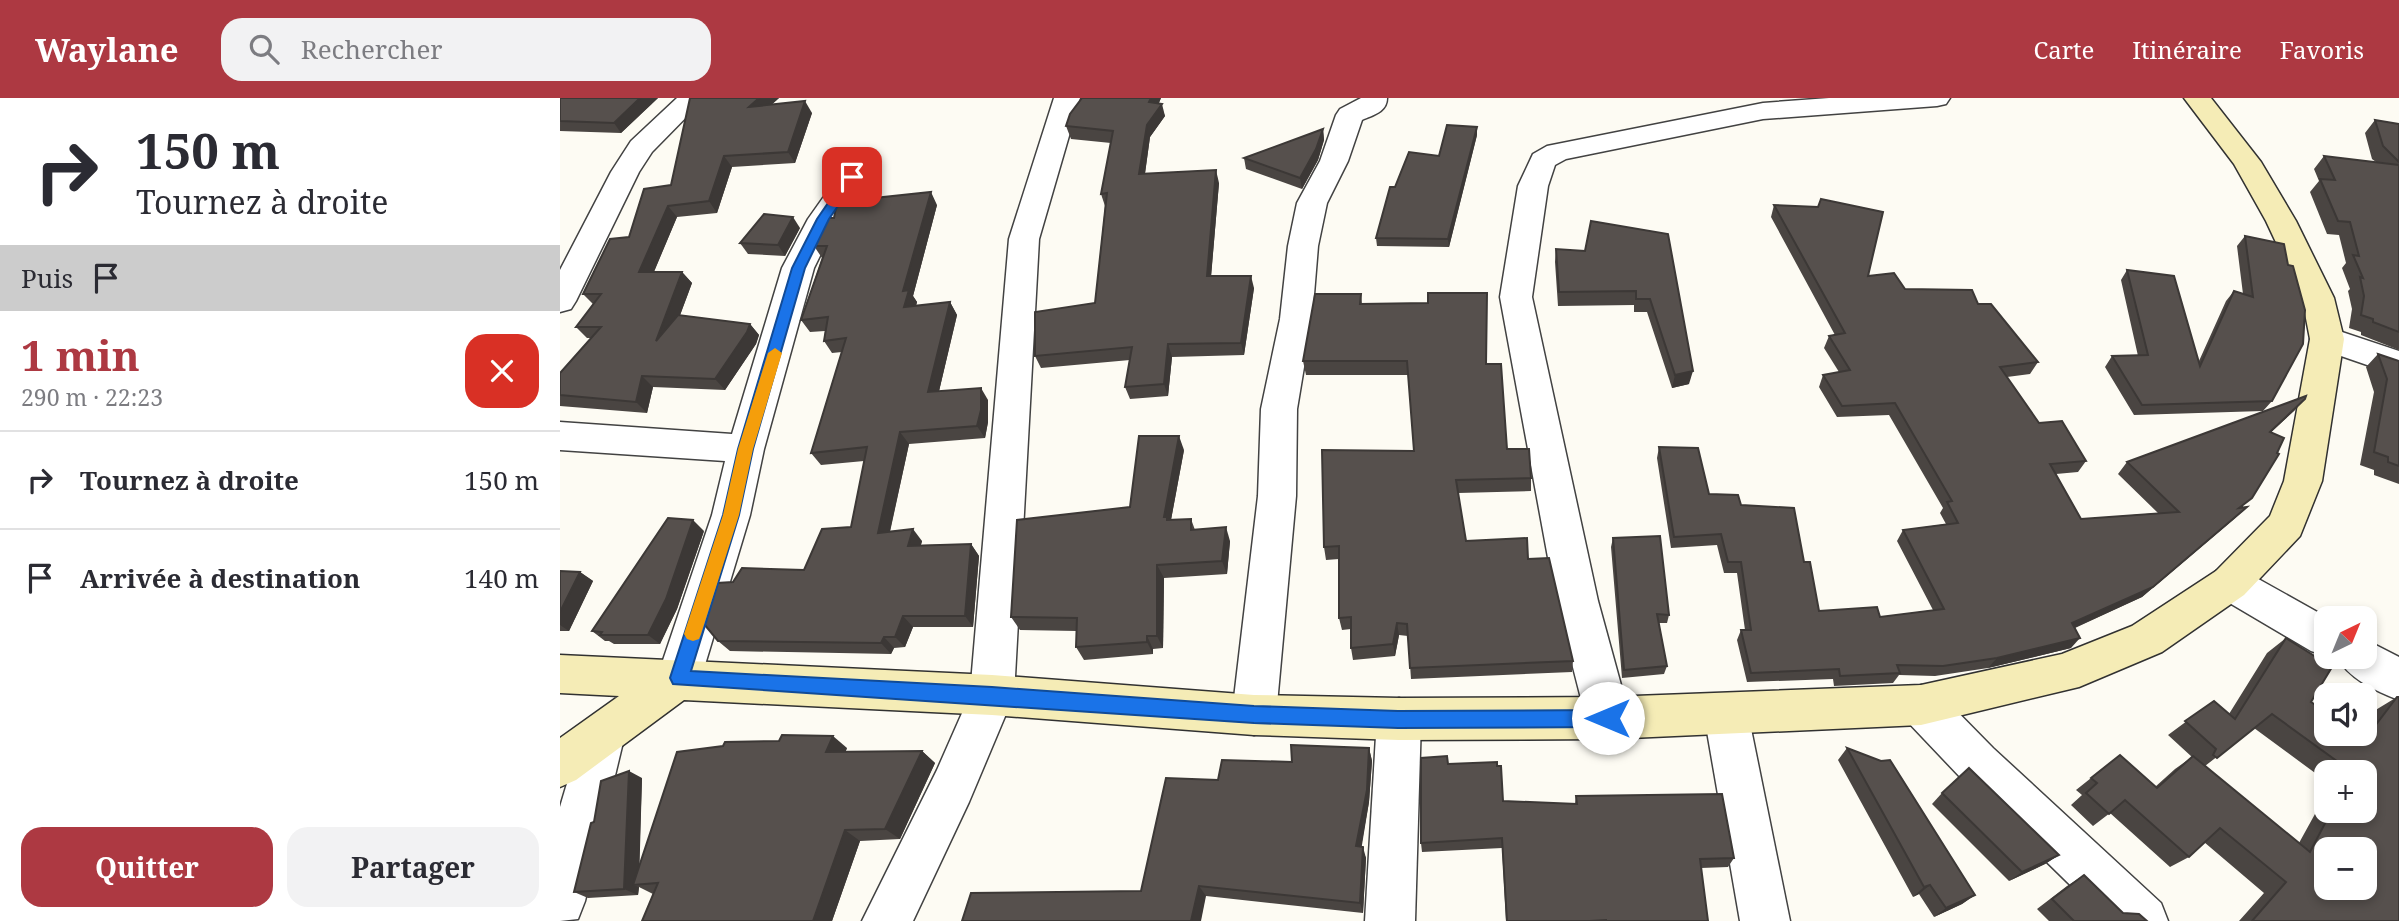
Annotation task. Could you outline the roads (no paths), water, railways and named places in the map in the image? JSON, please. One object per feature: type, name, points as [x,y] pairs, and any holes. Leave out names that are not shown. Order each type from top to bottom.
[{"type":"main road","points":[[560,674],[992,695],[1254,715],[1398,719],[1608,718],[1921,705],[2064,673],[2147,639],[2230,583],[2286,525],[2303,481],[2327,339],[2318,298],[2281,221],[2246,162],[2197,98]]},
{"type":"main road","points":[[560,765],[601,738],[679,678]]},
{"type":"street","points":[[560,301],[575,245],[642,147],[692,98]]},
{"type":"street","points":[[887,921],[953,786],[992,695],[1024,239],[1067,98]]},
{"type":"street","points":[[1254,715],[1277,496],[1279,409],[1296,319],[1303,246],[1312,203],[1334,161],[1350,115],[1374,104],[1374,98]]},
{"type":"street","points":[[1608,718],[1577,601],[1516,297],[1533,186],[1543,160],[1557,152],[1757,104],[1937,98]]},
{"type":"street","points":[[679,678],[731,515],[746,449],[798,268],[823,219],[852,177]]},
{"type":"street","points":[[2327,339],[2399,364]]},
{"type":"street","points":[[560,436],[746,449]]},
{"type":"street","points":[[2230,583],[2314,631]]},
{"type":"street","points":[[2377,667],[2399,680]]},
{"type":"street","points":[[1921,705],[1977,763],[2143,921]]},
{"type":"street","points":[[1726,714],[1765,921]]},
{"type":"street","points":[[1390,921],[1398,719]]},
{"type":"street","points":[[560,901],[601,738]]}]
